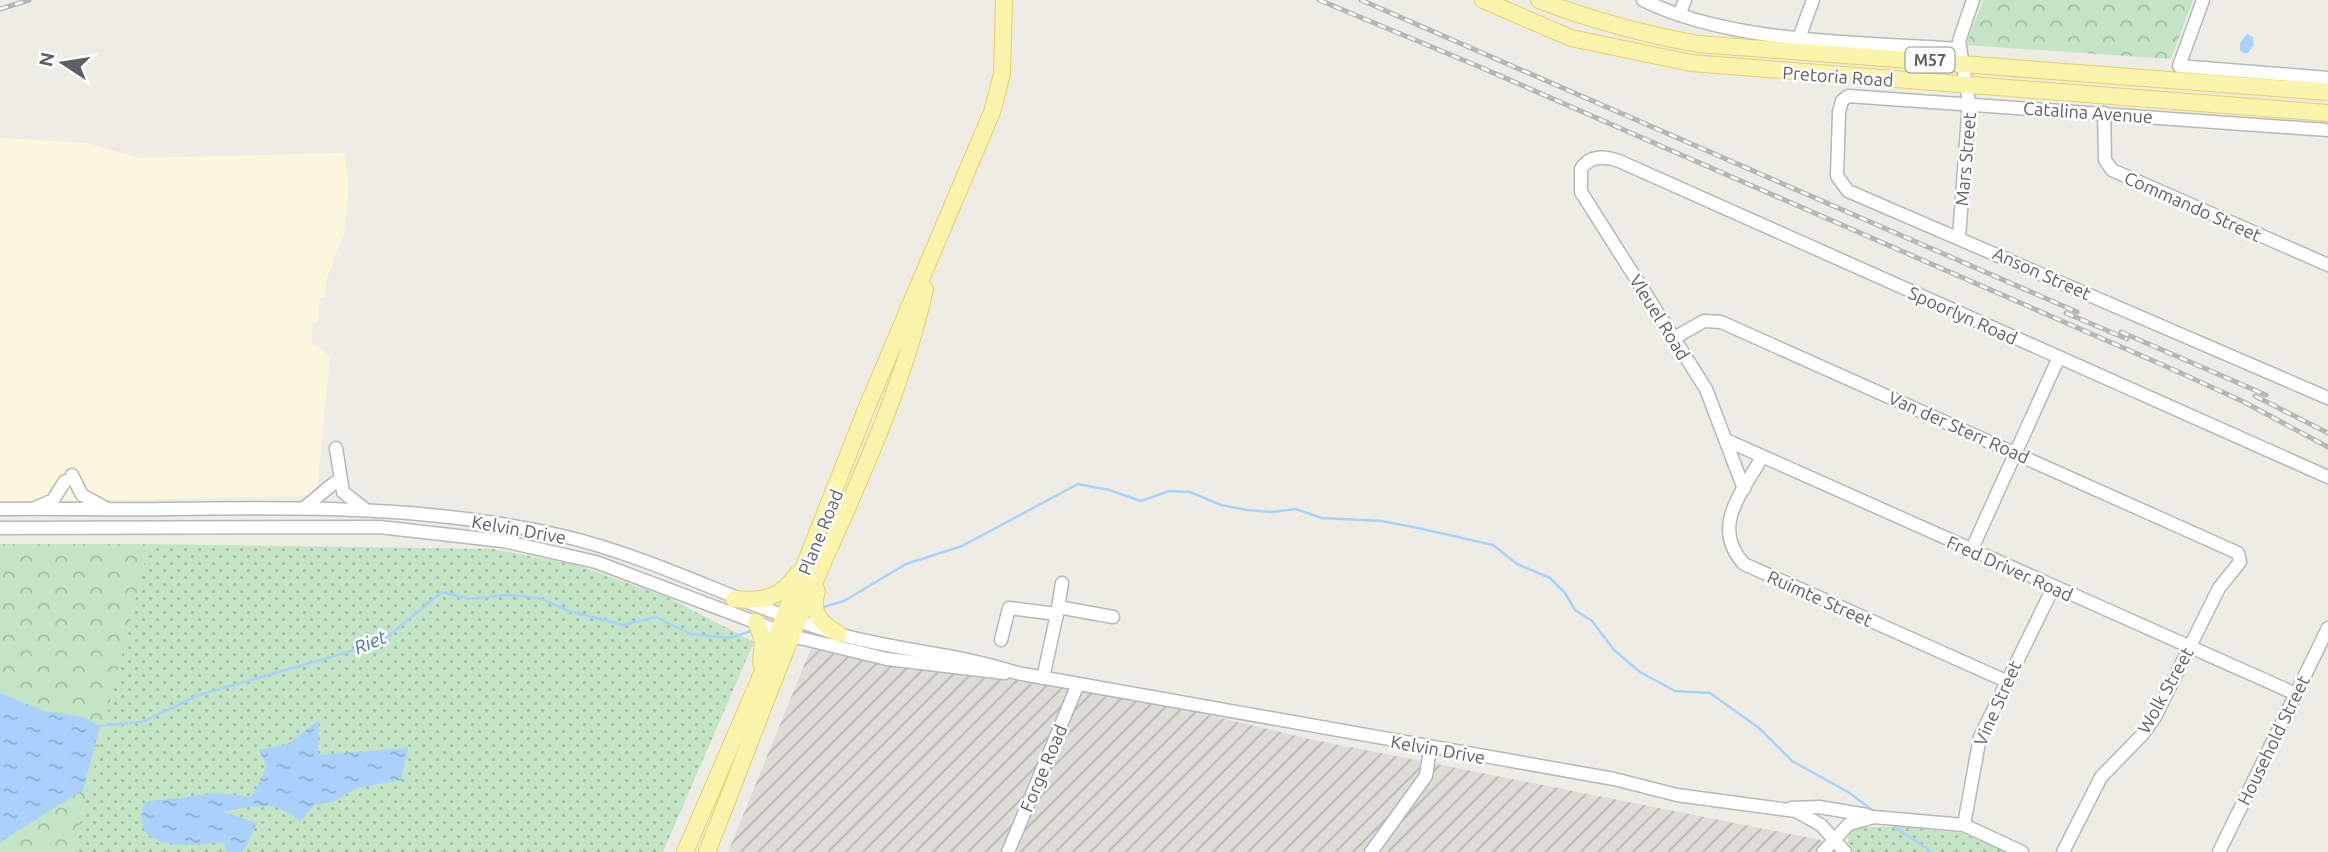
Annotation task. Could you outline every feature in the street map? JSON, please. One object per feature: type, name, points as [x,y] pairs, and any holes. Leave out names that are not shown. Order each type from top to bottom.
[{"type":"main road","name":"Plane Road","points":[[707,852],[789,626],[812,551],[867,407],[998,93],[1003,65],[1004,0]]},
{"type":"main road","name":"Pretoria Road","points":[[1483,0],[1571,38],[1644,56],[1754,70],[2328,113]]},
{"type":"main road","name":"Pretoria Road","points":[[1539,0],[1627,29],[1698,44],[1960,56],[2328,92]]},
{"type":"main road","name":"Plane Road","points":[[685,852],[758,683],[821,571],[887,413],[914,335],[929,274],[951,211]]},
{"type":"main road","points":[[835,495],[878,410]]},
{"type":"main road","points":[[734,599],[755,601],[780,593],[812,551]]},
{"type":"main road","points":[[821,571],[815,613],[824,625],[839,634]]},
{"type":"main road","points":[[756,622],[763,640],[758,683]]},
{"type":"street","points":[[1643,0],[1679,15],[1799,38],[1960,56]]},
{"type":"street","points":[[1679,15],[1685,0]]},
{"type":"street","points":[[1799,38],[1813,0]]},
{"type":"street","name":"Mars Street","points":[[1959,237],[1969,103],[1960,56],[1961,33],[1973,0]]},
{"type":"street","points":[[2203,0],[2179,66],[2328,78]]},
{"type":"street","name":"Catalina Avenue","points":[[1848,96],[2328,130]]},
{"type":"street","name":"Anson Street","points":[[1848,96],[1842,101],[1839,111],[1837,176],[1848,191],[2328,398]]},
{"type":"street","name":"Commando Street","points":[[2104,113],[2105,160],[2112,170],[2328,265]]},
{"type":"street","name":"Vleuel Road","points":[[1597,157],[1581,169],[1581,192],[1706,389],[1745,489]]},
{"type":"street","name":"Spoorlyn Road","points":[[1597,157],[1619,162],[2328,477]]},
{"type":"street","points":[[1940,229],[1950,224],[1961,206]]},
{"type":"street","name":"Van der Sterr Road","points":[[1674,338],[1704,320],[1721,322],[2230,548],[2241,559]]},
{"type":"street","points":[[1971,551],[2059,357]]},
{"type":"street","name":"Fred Driver Road","points":[[1726,440],[2296,694]]},
{"type":"street","points":[[336,448],[344,492],[369,512]]},
{"type":"street","name":"Ruimte Street","points":[[1762,457],[1727,528],[1732,546],[1744,564],[2006,681]]},
{"type":"street","points":[[34,509],[53,500],[69,478],[82,495],[111,510]]},
{"type":"street","points":[[303,509],[334,483]]},
{"type":"street","name":"Kelvin Drive","points":[[0,509],[303,509],[485,520],[564,536],[656,565],[789,626],[887,659],[986,673],[1017,673]]},
{"type":"street","name":"Kelvin Drive","points":[[0,528],[379,527],[503,541],[596,562],[756,622],[839,634],[984,662],[1043,678],[1615,779],[1677,795],[1784,808],[1807,816],[1845,852]]},
{"type":"street","name":"Wolk Street","points":[[2063,852],[2101,777],[2148,728],[2219,588],[2241,559]]},
{"type":"street","points":[[1043,678],[1062,583]]},
{"type":"street","name":"Vine Street","points":[[1964,825],[1977,747],[2006,681],[2053,588]]},
{"type":"street","points":[[1001,640],[1009,608],[1113,617]]},
{"type":"street","name":"Household Street","points":[[2219,852],[2328,628]]},
{"type":"street","name":"Forge Road","points":[[1008,852],[1078,684]]},
{"type":"street","points":[[1371,852],[1426,776],[1430,748]]},
{"type":"street","points":[[1784,808],[1819,807],[1874,817],[1964,825],[2022,852]]},
{"type":"street","points":[[1823,852],[1855,820],[1874,817]]},
{"type":"shaded area","points":[[0,138],[88,143],[138,158],[344,153],[349,184],[344,233],[326,281],[325,298],[320,298],[318,323],[312,322],[312,342],[330,356],[317,491],[311,496],[0,502]]},
{"type":"shaded area","points":[[821,624],[1310,739],[1821,840],[1827,852],[728,852]]},
{"type":"green space","points":[[1983,0],[2193,0],[2171,59],[1966,45]]},
{"type":"green space","points":[[0,544],[149,544],[73,852],[0,852]]},
{"type":"green space","points":[[149,544],[493,549],[577,565],[667,597],[754,642],[663,852],[73,852]]},
{"type":"green space","points":[[1904,827],[1963,833],[2006,852],[1850,852],[1847,829]]},
{"type":"water","points":[[2247,34],[2253,37],[2254,45],[2247,54],[2240,51],[2240,43]]},
{"type":"water","points":[[0,693],[44,711],[83,717],[100,726],[83,790],[0,842]]},
{"type":"water","points":[[319,720],[318,755],[408,748],[401,780],[357,788],[333,802],[314,805],[300,822],[282,809],[273,807],[254,806],[223,812],[257,823],[243,852],[226,852],[224,842],[163,842],[152,838],[145,830],[141,818],[144,802],[219,793],[251,797],[267,767],[259,750],[288,744]]},
{"type":"waterway","points":[[820,608],[844,601],[906,564],[962,546],[1078,484],[1109,490],[1141,501],[1169,491],[1190,492],[1221,505],[1247,510],[1272,512],[1296,509],[1322,518],[1382,521],[1493,545],[1517,564],[1550,578],[1565,593],[1575,610],[1592,621],[1614,650],[1640,672],[1675,691],[1710,693],[1759,728],[1792,761],[1848,792],[1875,812]]},
{"type":"waterway","name":"Riet","points":[[97,726],[142,722],[199,695],[355,650],[387,637],[442,592],[469,599],[507,595],[539,598],[569,611],[623,625],[656,617],[690,634],[730,638],[754,630]]},
{"type":"waterway","points":[[1889,823],[1932,852]]},
{"type":"railway","points":[[0,9],[29,0]]},
{"type":"railway","points":[[1319,0],[1480,67],[2172,369],[2244,402],[2328,447]]},
{"type":"railway","points":[[1361,0],[2077,312]]},
{"type":"railway","points":[[2066,313],[2127,339]]},
{"type":"railway","points":[[2121,332],[2266,395]]},
{"type":"railway","points":[[2255,396],[2328,433]]}]
